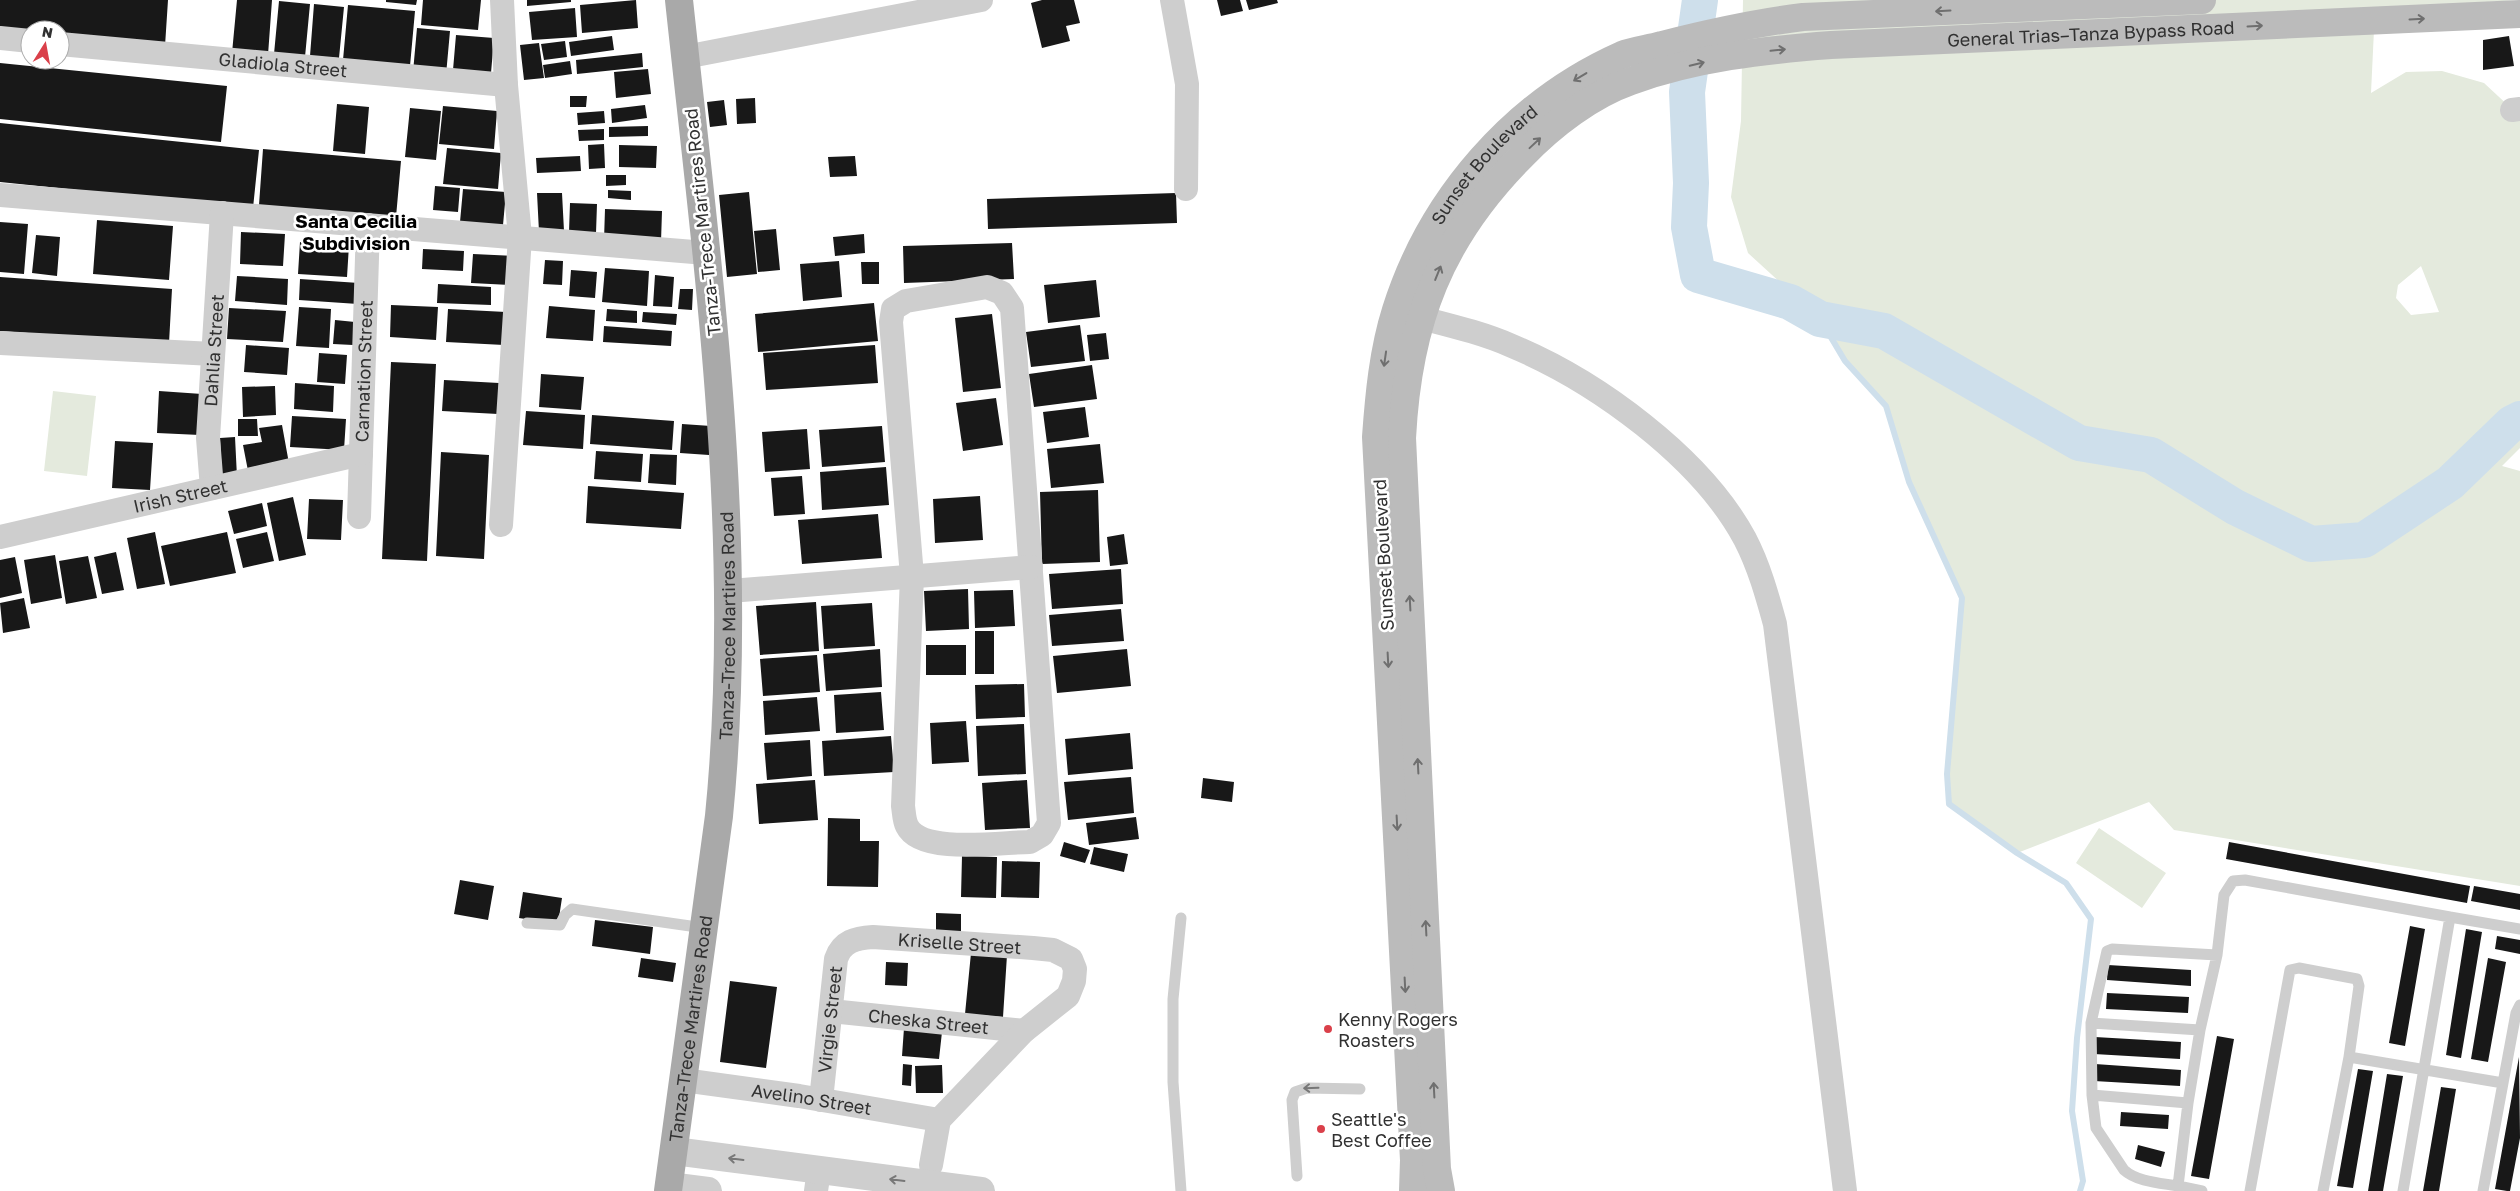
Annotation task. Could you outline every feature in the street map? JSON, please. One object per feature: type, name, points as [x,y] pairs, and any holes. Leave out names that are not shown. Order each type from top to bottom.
[{"type":"main road","name":"Tanza-Trece Martires Road","points":[[668,1189],[704,928],[725,755],[730,591],[723,431],[679,0]]},
{"type":"main road","name":"General Trias–Tanza Bypass Road","points":[[1662,59],[1723,29],[1803,17],[1977,5],[2202,0]]},
{"type":"main road","name":"General Trias–Tanza Bypass Road","points":[[1662,59],[1730,56],[1831,45],[2520,14]]},
{"type":"main road","name":"Sunset Boulevard","points":[[1413,1191],[1414,1160],[1376,437],[1385,358],[1395,311],[1414,261],[1430,229],[1452,195],[1480,160],[1518,122],[1552,94],[1624,54],[1662,59]]},
{"type":"main road","name":"Sunset Boulevard","points":[[1441,1191],[1437,1169],[1402,438],[1404,402],[1411,354],[1439,270],[1453,241],[1473,211],[1506,172],[1564,118],[1629,81],[1662,59]]},
{"type":"street","points":[[501,524],[520,237],[506,85],[502,0]]},
{"type":"street","points":[[686,57],[982,0]]},
{"type":"street","points":[[1172,0],[1187,84],[1186,189]]},
{"type":"street","points":[[0,38],[20,40]]},
{"type":"street","name":"Gladiola Street","points":[[70,45],[506,85]]},
{"type":"street","points":[[0,195],[706,253]]},
{"type":"street","name":"Dahlia Street","points":[[212,488],[208,438],[222,213]]},
{"type":"street","name":"Carnation Street","points":[[359,517],[368,225]]},
{"type":"street","points":[[987,287],[1002,293],[1012,308],[1031,567],[1049,823],[1042,836],[1030,842],[939,844],[920,838],[907,826],[903,806],[912,576],[891,322],[893,309],[906,301],[987,287]]},
{"type":"street","points":[[1395,311],[1512,345],[1578,379],[1647,428],[1696,472],[1730,515],[1748,544],[1758,565],[1775,624],[1845,1191]]},
{"type":"street","points":[[0,343],[213,354]]},
{"type":"street","name":"Irish Street","points":[[0,537],[361,454]]},
{"type":"street","points":[[730,591],[1031,567]]},
{"type":"street","name":"Kriselle Street","points":[[847,942],[859,938],[873,937],[1024,947],[1053,950],[1070,958],[1075,969],[1074,981],[1068,996],[1024,1030]]},
{"type":"street","name":"Virgie Street","points":[[821,1100],[836,959],[839,950],[847,942]]},
{"type":"street","name":"Cheska Street","points":[[831,1011],[1024,1030]]},
{"type":"street","points":[[931,1165],[939,1120],[1024,1030]]},
{"type":"street","name":"Avelino Street","points":[[683,1080],[821,1100],[939,1120]]},
{"type":"street","points":[[674,1151],[818,1180],[980,1191]]},
{"type":"street","points":[[668,1189],[708,1191]]},
{"type":"lane","points":[[2178,1186],[2188,1103],[2200,1030],[2217,955],[2224,895],[2233,881],[2245,880],[2520,929]]},
{"type":"lane","points":[[527,923],[560,925],[564,915],[572,909],[704,928]]},
{"type":"lane","points":[[2403,1191],[2450,917]]},
{"type":"lane","points":[[1181,918],[1173,999],[1173,1082],[1182,1191]]},
{"type":"lane","points":[[2202,1191],[2129,1175],[2096,1128],[2092,1095],[2091,1023],[2108,951],[2112,949],[2217,955]]},
{"type":"lane","points":[[2250,1191],[2290,970],[2299,968],[2357,979],[2359,986],[2349,1057],[2323,1191]]},
{"type":"lane","points":[[2484,1191],[2516,1012],[2520,1006]]},
{"type":"lane","points":[[2091,1023],[2200,1030]]},
{"type":"lane","points":[[2349,1057],[2503,1083]]},
{"type":"lane","points":[[1297,1176],[1292,1100],[1295,1092],[1306,1088],[1360,1089]]},
{"type":"lane","points":[[2092,1095],[2188,1103]]},
{"type":"shaded area","points":[[1743,0],[2520,0],[2375,9],[2371,93],[2406,72],[2442,71],[2484,83],[2512,109],[2520,109],[2520,448],[2502,466],[2520,471],[2520,886],[2174,830],[2149,802],[2017,853],[1949,804],[1947,774],[1962,598],[1909,482],[1886,406],[1845,361],[1820,319],[1748,253],[1731,197],[1741,121]],"holes":[[[2421,266],[2439,312],[2411,315],[2396,298],[2398,285]]]},
{"type":"shaded area","points":[[53,391],[96,396],[87,476],[44,471]]},
{"type":"shaded area","points":[[2099,828],[2166,873],[2142,908],[2076,863]]},
{"type":"building","points":[[0,0],[168,0],[165,46],[70,38],[70,20],[20,20],[20,31],[0,32]]},
{"type":"building","points":[[237,0],[272,0],[268,55],[232,53]]},
{"type":"building","points":[[386,0],[417,0],[416,5],[386,2]]},
{"type":"building","points":[[423,0],[481,0],[478,30],[421,25]]},
{"type":"building","points":[[527,0],[571,0],[571,2],[527,6]]},
{"type":"building","points":[[636,0],[638,28],[582,33],[580,5]]},
{"type":"building","points":[[1042,0],[1074,0],[1080,23],[1066,26],[1070,41],[1042,48],[1031,3]]},
{"type":"building","points":[[1217,0],[1240,0],[1243,11],[1221,16]]},
{"type":"building","points":[[1246,0],[1277,0],[1278,3],[1249,10]]},
{"type":"building","points":[[279,1],[310,4],[305,57],[274,54]]},
{"type":"building","points":[[314,4],[344,7],[339,58],[310,56]]},
{"type":"building","points":[[348,5],[415,11],[410,66],[343,60]]},
{"type":"building","points":[[575,8],[577,37],[532,40],[529,12]]},
{"type":"building","points":[[417,28],[450,31],[446,75],[413,72]]},
{"type":"building","points":[[456,35],[494,38],[491,73],[453,70]]},
{"type":"building","points":[[612,36],[614,50],[571,56],[569,42]]},
{"type":"building","points":[[2509,36],[2514,66],[2483,70],[2483,40]]},
{"type":"building","points":[[565,41],[567,57],[544,60],[541,44]]},
{"type":"building","points":[[539,43],[544,78],[524,80],[520,45]]},
{"type":"building","points":[[642,53],[643,67],[577,74],[576,60]]},
{"type":"building","points":[[570,61],[572,74],[545,78],[543,65]]},
{"type":"building","points":[[0,63],[20,65],[20,70],[69,70],[227,86],[221,142],[0,119]]},
{"type":"building","points":[[648,69],[651,94],[616,98],[614,72]]},
{"type":"building","points":[[570,96],[587,96],[586,107],[570,107]]},
{"type":"building","points":[[755,98],[756,123],[737,124],[736,99]]},
{"type":"building","points":[[724,100],[727,125],[710,127],[707,102]]},
{"type":"building","points":[[337,104],[369,107],[365,154],[333,151]]},
{"type":"building","points":[[645,105],[647,118],[612,123],[611,109]]},
{"type":"building","points":[[443,106],[497,111],[494,149],[439,144]]},
{"type":"building","points":[[410,108],[441,111],[436,160],[405,157]]},
{"type":"building","points":[[604,111],[605,123],[578,125],[577,113]]},
{"type":"building","points":[[0,123],[259,150],[253,208],[0,182]]},
{"type":"building","points":[[648,126],[648,136],[609,137],[609,127]]},
{"type":"building","points":[[604,129],[604,140],[579,141],[578,130]]},
{"type":"building","points":[[604,144],[605,168],[589,169],[588,145]]},
{"type":"building","points":[[619,145],[657,146],[656,168],[619,167]]},
{"type":"building","points":[[447,148],[501,153],[498,189],[443,184]]},
{"type":"building","points":[[263,149],[401,161],[396,217],[259,205]]},
{"type":"building","points":[[580,156],[581,171],[537,173],[536,158]]},
{"type":"building","points":[[855,156],[857,176],[830,177],[828,157]]},
{"type":"building","points":[[606,175],[626,175],[626,185],[606,186]]},
{"type":"building","points":[[435,186],[460,188],[458,212],[433,210]]},
{"type":"building","points":[[463,189],[506,192],[503,225],[460,222]]},
{"type":"building","points":[[608,190],[631,191],[631,200],[608,198]]},
{"type":"building","points":[[749,192],[757,274],[727,277],[719,195]]},
{"type":"building","points":[[537,193],[562,193],[564,231],[539,232]]},
{"type":"building","points":[[1176,193],[1177,223],[988,229],[987,199]]},
{"type":"building","points":[[570,203],[597,204],[596,233],[569,232]]},
{"type":"building","points":[[605,209],[662,211],[661,242],[604,240]]},
{"type":"building","points":[[97,220],[173,226],[169,280],[93,274]]},
{"type":"building","points":[[0,222],[28,224],[24,274],[0,272]]},
{"type":"building","points":[[776,229],[780,270],[758,272],[754,231]]},
{"type":"building","points":[[241,232],[285,234],[283,266],[240,264]]},
{"type":"building","points":[[864,234],[865,253],[835,256],[833,237]]},
{"type":"building","points":[[36,235],[60,237],[57,276],[32,273]]},
{"type":"building","points":[[300,242],[349,245],[347,277],[298,274]]},
{"type":"building","points":[[1012,243],[1014,279],[904,283],[903,246]]},
{"type":"building","points":[[423,249],[464,251],[463,271],[422,269]]},
{"type":"building","points":[[473,254],[513,256],[511,285],[471,283]]},
{"type":"building","points":[[545,260],[563,261],[562,285],[543,284]]},
{"type":"building","points":[[839,261],[842,297],[803,301],[800,264]]},
{"type":"building","points":[[861,262],[879,262],[879,284],[862,284]]},
{"type":"building","points":[[605,268],[649,271],[647,306],[602,302]]},
{"type":"building","points":[[571,270],[597,272],[595,298],[569,296]]},
{"type":"building","points":[[655,275],[674,277],[672,307],[653,306]]},
{"type":"building","points":[[237,276],[288,279],[287,305],[235,301]]},
{"type":"building","points":[[0,277],[172,289],[169,343],[0,331]]},
{"type":"building","points":[[300,279],[359,283],[358,304],[299,300]]},
{"type":"building","points":[[1096,280],[1100,317],[1048,323],[1044,285]]},
{"type":"building","points":[[438,284],[491,287],[491,305],[437,303]]},
{"type":"building","points":[[680,289],[693,289],[692,310],[678,309]]},
{"type":"building","points":[[874,303],[878,341],[758,352],[755,314]]},
{"type":"building","points":[[391,305],[438,307],[436,340],[390,337]]},
{"type":"building","points":[[549,306],[595,310],[593,341],[546,338]]},
{"type":"building","points":[[299,307],[331,309],[329,348],[296,346]]},
{"type":"building","points":[[229,308],[286,311],[283,342],[227,339]]},
{"type":"building","points":[[448,309],[506,312],[504,345],[446,342]]},
{"type":"building","points":[[607,309],[637,311],[637,323],[606,321]]},
{"type":"building","points":[[643,312],[677,314],[676,325],[642,322]]},
{"type":"building","points":[[992,314],[1001,388],[963,392],[955,318]]},
{"type":"building","points":[[335,320],[355,322],[353,345],[333,344]]},
{"type":"building","points":[[1080,325],[1085,361],[1031,367],[1026,332]]},
{"type":"building","points":[[604,326],[672,331],[671,346],[603,342]]},
{"type":"building","points":[[1106,333],[1109,359],[1090,361],[1087,335]]},
{"type":"building","points":[[246,345],[289,348],[287,375],[244,372]]},
{"type":"building","points":[[875,345],[878,383],[766,390],[763,353]]},
{"type":"building","points":[[319,353],[347,355],[345,384],[317,382]]},
{"type":"building","points":[[391,362],[436,364],[427,561],[382,559]]},
{"type":"building","points":[[1092,365],[1097,399],[1034,407],[1029,374]]},
{"type":"building","points":[[541,374],[584,377],[581,410],[539,407]]},
{"type":"building","points":[[444,380],[499,383],[498,414],[442,411]]},
{"type":"building","points":[[295,383],[334,386],[333,412],[294,409]]},
{"type":"building","points":[[275,386],[276,415],[243,417],[242,387]]},
{"type":"building","points":[[159,391],[202,394],[200,435],[157,433]]},
{"type":"building","points":[[996,398],[1003,445],[963,451],[956,403]]},
{"type":"building","points":[[1085,407],[1089,437],[1047,443],[1043,412]]},
{"type":"building","points":[[526,411],[585,415],[583,449],[523,445]]},
{"type":"building","points":[[592,415],[674,421],[672,450],[590,444]]},
{"type":"building","points":[[292,416],[346,419],[344,450],[290,447]]},
{"type":"building","points":[[238,419],[257,419],[258,436],[238,436]]},
{"type":"building","points":[[682,424],[711,426],[709,455],[680,453]]},
{"type":"building","points":[[282,425],[290,469],[249,476],[243,445],[262,442],[259,428]]},
{"type":"building","points":[[882,426],[885,462],[822,467],[819,430]]},
{"type":"building","points":[[807,429],[810,469],[765,472],[762,432]]},
{"type":"building","points":[[235,437],[237,477],[222,478],[220,438]]},
{"type":"building","points":[[115,441],[153,443],[150,490],[112,488]]},
{"type":"building","points":[[1100,444],[1104,483],[1051,488],[1047,449]]},
{"type":"building","points":[[596,451],[643,454],[641,482],[594,479]]},
{"type":"building","points":[[441,452],[489,455],[484,559],[436,556]]},
{"type":"building","points":[[650,454],[677,455],[676,485],[648,483]]},
{"type":"building","points":[[886,467],[889,505],[822,510],[820,472]]},
{"type":"building","points":[[802,476],[805,514],[774,516],[771,478]]},
{"type":"building","points":[[588,486],[684,493],[681,529],[586,523]]},
{"type":"building","points":[[1098,490],[1100,562],[1042,564],[1040,492]]},
{"type":"building","points":[[980,496],[983,540],[935,543],[933,499]]},
{"type":"building","points":[[293,497],[306,555],[279,561],[267,503]]},
{"type":"building","points":[[309,499],[343,500],[341,540],[307,539]]},
{"type":"building","points":[[262,503],[267,526],[234,534],[228,511]]},
{"type":"building","points":[[878,514],[882,558],[802,564],[798,520]]},
{"type":"building","points":[[155,532],[165,584],[137,589],[127,538]]},
{"type":"building","points":[[227,532],[236,573],[170,586],[161,546]]},
{"type":"building","points":[[267,532],[274,561],[243,568],[236,539]]},
{"type":"building","points":[[1124,534],[1128,564],[1110,566],[1107,537]]},
{"type":"building","points":[[116,552],[124,590],[102,594],[94,557]]},
{"type":"building","points":[[55,555],[62,598],[31,604],[24,560]]},
{"type":"building","points":[[88,556],[97,598],[66,604],[59,561]]},
{"type":"building","points":[[15,557],[22,593],[0,598],[0,560]]},
{"type":"building","points":[[1121,569],[1123,604],[1052,609],[1049,574]]},
{"type":"building","points":[[968,589],[969,629],[926,631],[924,591]]},
{"type":"building","points":[[1013,590],[1015,626],[975,628],[974,591]]},
{"type":"building","points":[[24,598],[30,628],[3,633],[0,603]]},
{"type":"building","points":[[816,602],[819,651],[760,655],[756,606]]},
{"type":"building","points":[[872,603],[875,646],[824,649],[821,606]]},
{"type":"building","points":[[1121,609],[1124,641],[1052,646],[1049,615]]},
{"type":"building","points":[[975,631],[994,631],[994,674],[975,674]]},
{"type":"building","points":[[926,645],[966,645],[966,675],[926,675]]},
{"type":"building","points":[[880,649],[882,687],[826,691],[823,654]]},
{"type":"building","points":[[1127,649],[1131,686],[1057,693],[1053,656]]},
{"type":"building","points":[[817,655],[820,692],[763,696],[760,659]]},
{"type":"building","points":[[1024,684],[1025,717],[976,719],[975,685]]},
{"type":"building","points":[[881,692],[884,730],[836,733],[834,695]]},
{"type":"building","points":[[817,697],[820,731],[765,735],[763,701]]},
{"type":"building","points":[[966,721],[969,762],[932,764],[930,723]]},
{"type":"building","points":[[1024,724],[1026,774],[978,776],[976,726]]},
{"type":"building","points":[[1130,733],[1133,769],[1068,775],[1065,739]]},
{"type":"building","points":[[891,736],[894,772],[824,776],[822,741]]},
{"type":"building","points":[[810,740],[812,776],[767,780],[764,743]]},
{"type":"building","points":[[1131,777],[1134,813],[1068,820],[1064,782]]},
{"type":"building","points":[[1203,778],[1234,782],[1232,802],[1201,798]]},
{"type":"building","points":[[815,780],[818,820],[759,824],[756,784]]},
{"type":"building","points":[[1027,780],[1030,828],[985,830],[982,783]]},
{"type":"building","points":[[1136,817],[1139,839],[1089,845],[1086,823]]},
{"type":"building","points":[[828,818],[860,819],[860,841],[879,841],[878,887],[827,886]]},
{"type":"building","points":[[1064,842],[1090,850],[1085,863],[1060,856]]},
{"type":"building","points":[[2229,842],[2470,886],[2467,903],[2226,859]]},
{"type":"building","points":[[1094,847],[1128,854],[1124,872],[1090,864]]},
{"type":"building","points":[[962,856],[997,857],[996,898],[961,897]]},
{"type":"building","points":[[1002,861],[1040,862],[1039,898],[1001,897]]},
{"type":"building","points":[[460,880],[494,886],[488,920],[454,914]]},
{"type":"building","points":[[2474,886],[2520,894],[2520,910],[2471,901]]},
{"type":"building","points":[[523,892],[562,898],[558,924],[519,918]]},
{"type":"building","points":[[936,913],[961,914],[961,935],[936,934]]},
{"type":"building","points":[[595,920],[653,927],[650,954],[592,946]]},
{"type":"building","points":[[2410,926],[2425,929],[2405,1046],[2389,1043]]},
{"type":"building","points":[[2466,929],[2482,932],[2461,1058],[2446,1055]]},
{"type":"building","points":[[2497,936],[2520,940],[2520,954],[2495,949]]},
{"type":"building","points":[[971,953],[1007,955],[1003,1017],[965,1014]]},
{"type":"building","points":[[641,958],[676,963],[673,982],[638,977]]},
{"type":"building","points":[[2488,958],[2506,962],[2488,1062],[2471,1059]]},
{"type":"building","points":[[886,962],[908,963],[907,986],[885,985]]},
{"type":"building","points":[[2108,965],[2191,970],[2191,986],[2107,980]]},
{"type":"building","points":[[730,981],[777,987],[766,1068],[720,1062]]},
{"type":"building","points":[[2107,993],[2189,997],[2188,1013],[2106,1009]]},
{"type":"building","points":[[904,1028],[942,1032],[939,1059],[902,1056]]},
{"type":"building","points":[[2217,1036],[2234,1039],[2209,1179],[2191,1176]]},
{"type":"building","points":[[2095,1037],[2181,1042],[2180,1059],[2094,1054]]},
{"type":"building","points":[[2519,1057],[2520,1138],[2510,1191],[2507,1191],[2495,1189]]},
{"type":"building","points":[[903,1064],[912,1065],[911,1086],[902,1085]]},
{"type":"building","points":[[2095,1064],[2181,1070],[2180,1086],[2094,1081]]},
{"type":"building","points":[[942,1065],[943,1093],[916,1093],[915,1066]]},
{"type":"building","points":[[2358,1069],[2373,1071],[2353,1188],[2337,1186]]},
{"type":"building","points":[[2387,1074],[2403,1076],[2383,1191],[2368,1191]]},
{"type":"building","points":[[2441,1087],[2456,1089],[2439,1191],[2423,1191]]},
{"type":"building","points":[[2121,1112],[2169,1115],[2168,1129],[2120,1126]]},
{"type":"building","points":[[2138,1145],[2165,1152],[2161,1167],[2135,1159]]},
{"type":"waterway","points":[[1700,0],[1687,92],[1691,183],[1689,227],[1698,275],[1790,302],[1820,319],[1884,331],[2079,443],[2151,455],[2235,507],[2311,544],[2364,540],[2450,483],[2512,423],[2520,419]]},
{"type":"waterway","points":[[1820,319],[1845,361],[1886,406],[1909,482],[1962,598],[1947,774],[1949,804],[2017,853],[2066,883],[2091,919],[2077,1038],[2072,1111],[2083,1181],[2080,1191]]},
{"type":"place","name":"Kenny Rogers Roasters","points":[[1328,1029]]},
{"type":"place","name":"Seattle's Best Coffee","points":[[1321,1129]]},
{"type":"district","name":"Santa Cecilia Subdivision","points":[[356,231]]}]
